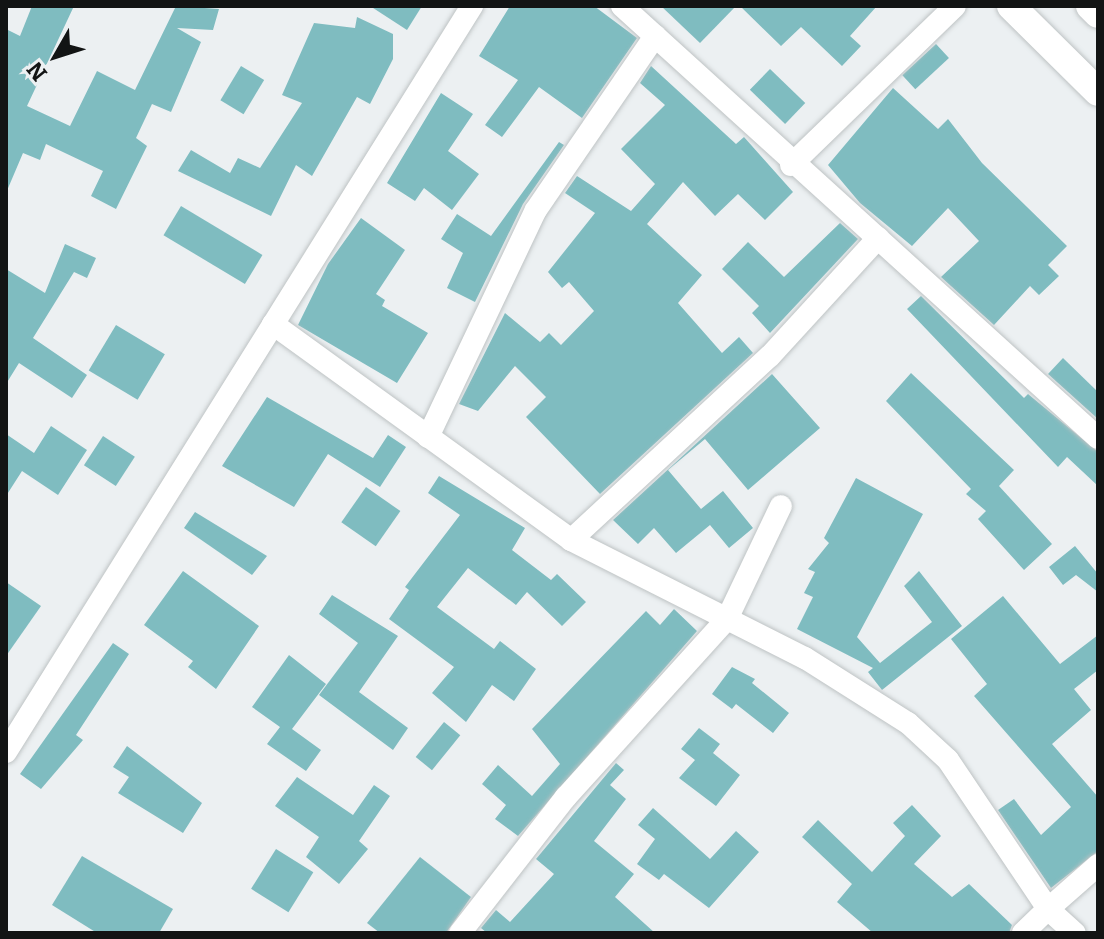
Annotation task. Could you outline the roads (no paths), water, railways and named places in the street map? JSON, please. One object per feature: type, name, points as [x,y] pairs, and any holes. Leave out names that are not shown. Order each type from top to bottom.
[{"type":"street","points":[[6,752],[472,6]]},
{"type":"street","points":[[622,6],[791,165],[878,238],[1098,438]]},
{"type":"street","points":[[791,165],[955,6]]},
{"type":"street","points":[[1011,6],[1098,92]]},
{"type":"street","points":[[1090,6],[1098,14]]},
{"type":"street","points":[[428,437],[536,210],[655,36]]},
{"type":"street","points":[[571,540],[770,356],[878,238]]},
{"type":"street","points":[[273,324],[571,540],[851,683],[908,723],[948,760],[1048,909],[1075,933]]},
{"type":"street","points":[[460,933],[566,797],[727,619],[781,506]]},
{"type":"street","points":[[1023,933],[1098,865]]}]
